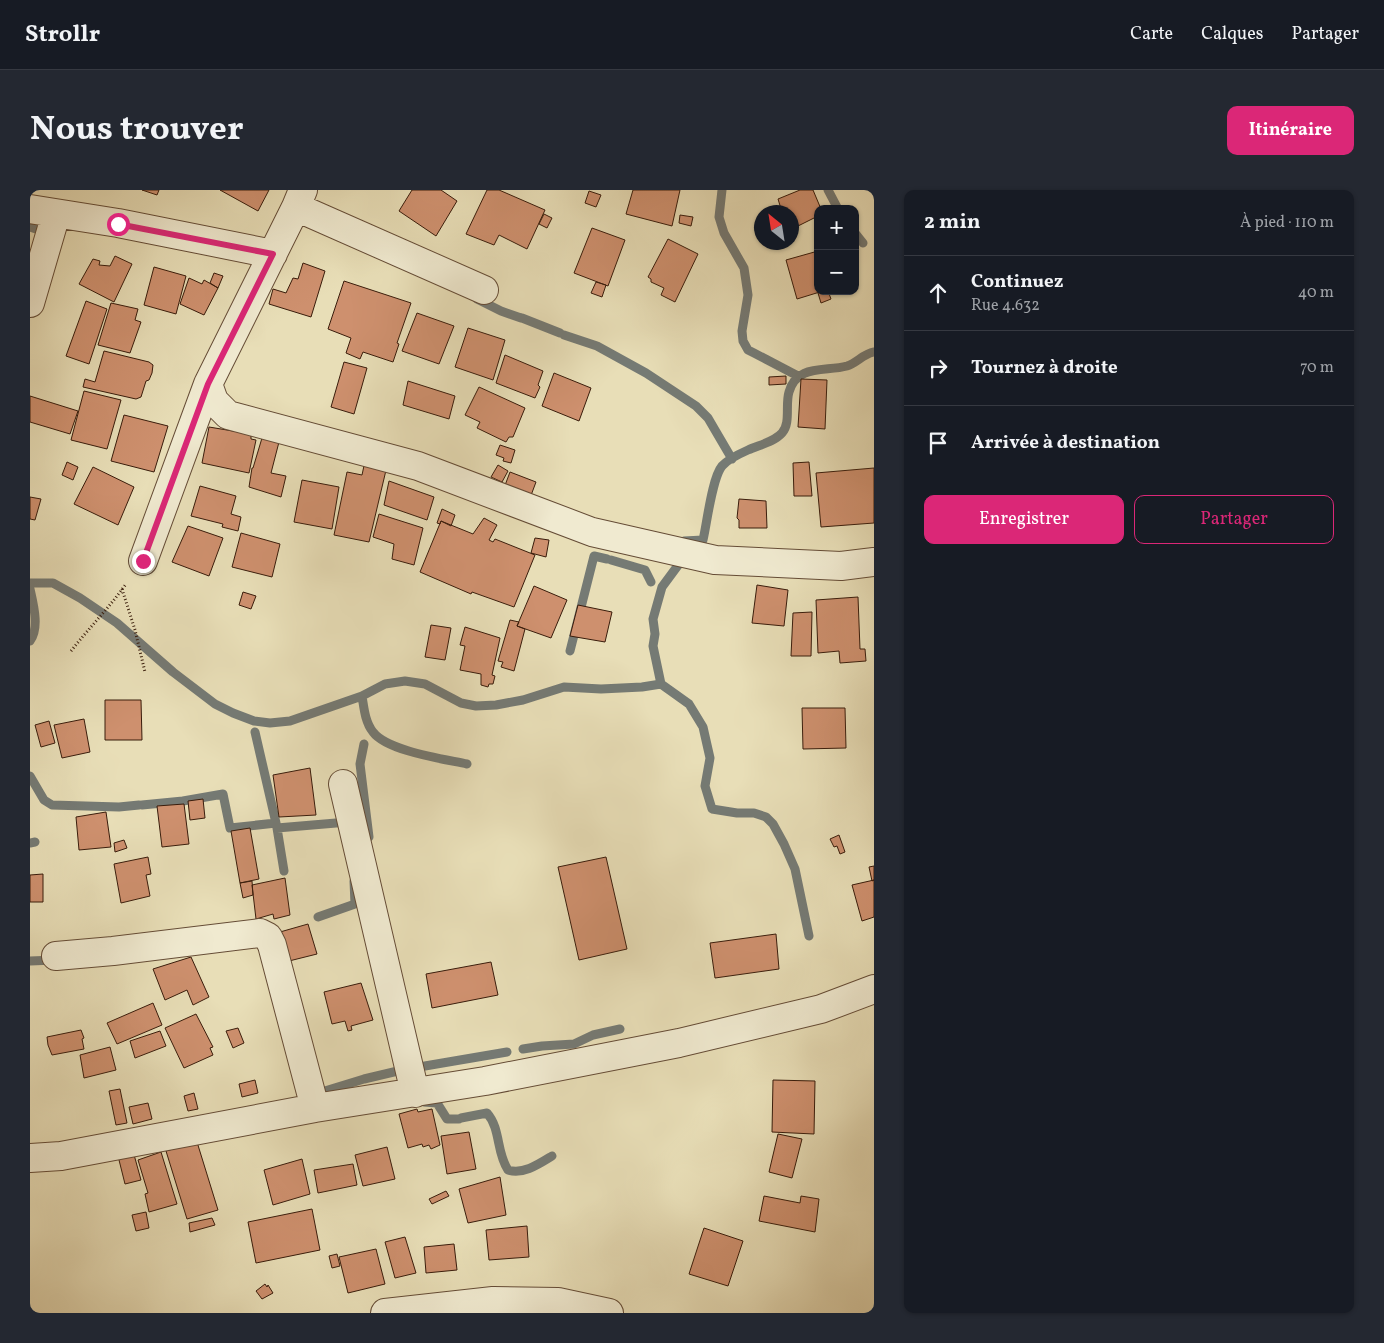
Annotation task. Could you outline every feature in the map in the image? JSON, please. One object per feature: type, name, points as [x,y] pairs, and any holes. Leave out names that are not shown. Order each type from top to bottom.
[{"type":"street","points":[[143,561],[208,384],[300,198],[484,290]]},
{"type":"street","points":[[30,209],[273,254]]},
{"type":"street","points":[[30,303],[56,214]]},
{"type":"street","points":[[208,384],[214,401],[228,415],[418,466],[592,532],[715,560],[841,566],[874,562]]},
{"type":"street","points":[[342,784],[415,1093]]},
{"type":"street","points":[[56,956],[260,933],[268,937],[272,945],[315,1108]]},
{"type":"street","points":[[30,1158],[61,1156],[315,1108],[485,1081],[679,1043],[821,1009],[874,989]]},
{"type":"street","points":[[386,1313],[493,1301],[558,1302],[609,1313]]},
{"type":"path","points":[[71,651],[113,602],[143,561]]},
{"type":"path","points":[[122,590],[135,630],[144,672]]},
{"type":"building","points":[[142,190],[159,190],[157,195]]},
{"type":"building","points":[[220,190],[269,190],[258,211]]},
{"type":"building","points":[[412,190],[441,190],[457,201],[436,236],[399,211]]},
{"type":"building","points":[[487,190],[499,190],[545,210],[527,249],[499,235],[494,245],[466,234]]},
{"type":"building","points":[[633,190],[680,190],[672,226],[626,214]]},
{"type":"building","points":[[800,190],[813,190],[819,205],[814,205],[814,218],[799,226],[799,205],[780,205],[778,199]]},
{"type":"building","points":[[589,191],[601,195],[596,207],[585,203]]},
{"type":"building","points":[[544,214],[552,218],[547,228],[539,224]]},
{"type":"building","points":[[680,215],[693,217],[691,226],[679,223]]},
{"type":"building","points":[[592,228],[625,240],[608,286],[574,273]]},
{"type":"building","points":[[668,239],[698,254],[675,302],[661,295],[664,288],[651,282],[651,279],[648,277]]},
{"type":"building","points":[[814,252],[814,294],[797,299],[786,260]]},
{"type":"building","points":[[115,256],[132,264],[114,302],[79,284],[93,259],[100,261],[99,265],[110,266]]},
{"type":"building","points":[[303,263],[325,271],[311,317],[269,304],[273,289],[286,293],[293,278],[298,279]]},
{"type":"building","points":[[154,267],[186,276],[176,314],[144,305]]},
{"type":"building","points":[[214,273],[223,276],[218,288],[210,283]]},
{"type":"building","points":[[189,278],[202,284],[204,280],[218,288],[204,315],[180,304]]},
{"type":"building","points":[[344,281],[411,303],[397,343],[399,344],[393,362],[363,352],[360,359],[346,353],[351,338],[328,329]]},
{"type":"building","points":[[596,282],[606,285],[602,297],[591,293]]},
{"type":"building","points":[[819,295],[830,295],[831,299],[821,303]]},
{"type":"building","points":[[86,301],[107,309],[89,364],[66,356]]},
{"type":"building","points":[[111,303],[138,309],[135,320],[141,322],[130,353],[98,345]]},
{"type":"building","points":[[417,313],[454,326],[439,364],[402,351]]},
{"type":"building","points":[[468,328],[505,340],[493,380],[455,367]]},
{"type":"building","points":[[104,351],[149,362],[153,365],[152,373],[149,380],[146,381],[141,397],[136,399],[83,387],[85,379],[95,382]]},
{"type":"building","points":[[505,355],[543,371],[538,385],[540,387],[535,398],[496,383]]},
{"type":"building","points":[[344,362],[367,368],[354,414],[331,407]]},
{"type":"building","points":[[554,373],[591,388],[579,421],[542,406]]},
{"type":"building","points":[[786,376],[786,384],[769,385],[769,377]]},
{"type":"building","points":[[801,379],[827,380],[825,429],[798,427]]},
{"type":"building","points":[[408,381],[455,396],[449,419],[403,405]]},
{"type":"building","points":[[479,387],[525,408],[513,437],[509,437],[506,442],[477,428],[480,422],[465,415]]},
{"type":"building","points":[[84,391],[121,400],[107,449],[71,440]]},
{"type":"building","points":[[30,396],[78,411],[70,434],[30,422]]},
{"type":"building","points":[[124,415],[168,426],[154,472],[111,461]]},
{"type":"building","points":[[209,427],[251,434],[251,439],[256,440],[249,473],[202,463]]},
{"type":"building","points":[[262,438],[279,442],[271,473],[286,476],[281,497],[249,487],[252,468]]},
{"type":"building","points":[[500,445],[515,450],[511,463],[503,461],[504,458],[496,455]]},
{"type":"building","points":[[365,461],[387,466],[369,542],[334,535],[347,472],[362,475]]},
{"type":"building","points":[[67,462],[78,467],[73,480],[62,475]]},
{"type":"building","points":[[809,462],[812,496],[794,496],[793,463]]},
{"type":"building","points":[[498,465],[508,471],[502,482],[491,477]]},
{"type":"building","points":[[93,467],[134,487],[118,525],[74,504]]},
{"type":"building","points":[[874,468],[874,523],[821,527],[816,473]]},
{"type":"building","points":[[510,472],[536,482],[530,498],[504,488]]},
{"type":"building","points":[[302,480],[339,487],[332,529],[294,522]]},
{"type":"building","points":[[389,481],[434,497],[427,520],[384,505]]},
{"type":"building","points":[[200,486],[236,496],[231,514],[241,517],[238,531],[222,527],[223,524],[191,516]]},
{"type":"building","points":[[30,497],[41,499],[35,520],[30,519]]},
{"type":"building","points":[[739,499],[766,501],[767,528],[739,528],[739,520],[737,518]]},
{"type":"building","points":[[442,509],[455,515],[451,526],[441,521],[440,524],[437,523]]},
{"type":"building","points":[[379,514],[423,528],[414,565],[392,559],[394,544],[373,537]]},
{"type":"building","points":[[484,518],[497,525],[489,540],[493,542],[495,539],[535,555],[514,607],[472,592],[471,594],[420,572],[441,521],[473,534]]},
{"type":"building","points":[[188,526],[223,538],[209,576],[172,562]]},
{"type":"building","points":[[241,533],[280,544],[272,577],[232,567]]},
{"type":"building","points":[[535,538],[549,540],[546,557],[531,553]]},
{"type":"building","points":[[757,585],[788,590],[784,626],[752,623]]},
{"type":"building","points":[[534,586],[567,600],[551,638],[517,626]]},
{"type":"building","points":[[243,592],[256,596],[251,609],[239,605]]},
{"type":"building","points":[[858,597],[860,649],[865,649],[866,661],[840,663],[839,651],[818,653],[816,600]]},
{"type":"building","points":[[578,605],[612,612],[605,642],[570,636]]},
{"type":"building","points":[[812,612],[811,656],[791,656],[793,613]]},
{"type":"building","points":[[510,620],[519,622],[517,626],[525,629],[514,671],[501,667],[503,662],[498,661]]},
{"type":"building","points":[[431,625],[451,628],[445,660],[425,657]]},
{"type":"building","points":[[465,627],[500,638],[492,675],[495,676],[493,684],[489,684],[488,687],[481,685],[481,674],[460,670],[465,646],[460,645]]},
{"type":"building","points":[[105,700],[141,700],[142,740],[105,740]]},
{"type":"building","points":[[802,708],[845,708],[846,748],[803,749]]},
{"type":"building","points":[[84,719],[90,752],[62,758],[54,725]]},
{"type":"building","points":[[49,721],[55,743],[41,747],[35,725]]},
{"type":"building","points":[[310,768],[316,815],[279,817],[273,775]]},
{"type":"building","points":[[203,799],[205,818],[190,820],[188,801]]},
{"type":"building","points":[[184,804],[189,844],[162,847],[157,806]]},
{"type":"building","points":[[106,812],[111,847],[79,850],[76,817]]},
{"type":"building","points":[[250,828],[259,879],[240,883],[231,831]]},
{"type":"building","points":[[839,835],[845,852],[840,854],[837,846],[834,847],[830,839]]},
{"type":"building","points":[[124,840],[127,848],[115,852],[114,843]]},
{"type":"building","points":[[148,857],[151,874],[146,875],[150,896],[121,903],[114,864]]},
{"type":"building","points":[[606,857],[627,949],[579,960],[558,867]]},
{"type":"building","points":[[874,866],[874,880],[872,881],[869,867]]},
{"type":"building","points":[[43,874],[43,902],[30,902],[30,875]]},
{"type":"building","points":[[285,878],[290,915],[274,919],[273,914],[256,919],[252,885]]},
{"type":"building","points":[[874,880],[874,917],[862,921],[852,885]]},
{"type":"building","points":[[252,881],[253,895],[243,898],[240,883]]},
{"type":"building","points":[[308,924],[317,954],[289,961],[280,932]]},
{"type":"building","points":[[776,934],[779,969],[715,978],[710,943]]},
{"type":"building","points":[[191,957],[209,997],[193,1005],[187,990],[165,1000],[153,969]]},
{"type":"building","points":[[491,962],[498,995],[432,1008],[426,974]]},
{"type":"building","points":[[361,983],[373,1020],[351,1026],[352,1030],[348,1031],[345,1021],[332,1024],[324,992]]},
{"type":"building","points":[[153,1003],[162,1025],[117,1044],[107,1023]]},
{"type":"building","points":[[196,1014],[213,1047],[210,1048],[213,1055],[184,1068],[165,1028]]},
{"type":"building","points":[[238,1028],[244,1043],[233,1048],[226,1031]]},
{"type":"building","points":[[81,1030],[84,1038],[82,1039],[84,1049],[52,1055],[47,1037]]},
{"type":"building","points":[[160,1031],[166,1046],[135,1058],[130,1041]]},
{"type":"building","points":[[110,1047],[116,1070],[84,1078],[80,1055]]},
{"type":"building","points":[[255,1080],[258,1093],[242,1097],[239,1084]]},
{"type":"building","points":[[773,1080],[815,1081],[814,1134],[772,1132]]},
{"type":"building","points":[[120,1089],[127,1123],[116,1125],[109,1091]]},
{"type":"building","points":[[194,1093],[198,1109],[188,1111],[184,1096]]},
{"type":"building","points":[[148,1103],[152,1119],[133,1124],[129,1107]]},
{"type":"building","points":[[417,1109],[418,1112],[432,1109],[440,1145],[431,1149],[429,1145],[423,1147],[422,1144],[408,1148],[399,1114]]},
{"type":"building","points":[[469,1132],[476,1169],[447,1174],[441,1136]]},
{"type":"building","points":[[778,1134],[802,1139],[792,1178],[769,1172]]},
{"type":"building","points":[[197,1142],[218,1210],[187,1219],[166,1151]]},
{"type":"building","points":[[387,1147],[395,1179],[363,1186],[355,1155]]},
{"type":"building","points":[[133,1151],[141,1180],[125,1184],[118,1156]]},
{"type":"building","points":[[161,1152],[177,1204],[149,1212],[145,1194],[148,1193],[138,1160]]},
{"type":"building","points":[[302,1159],[310,1194],[273,1205],[264,1170]]},
{"type":"building","points":[[353,1164],[357,1185],[318,1193],[314,1170]]},
{"type":"building","points":[[500,1177],[506,1215],[468,1223],[459,1189]]},
{"type":"building","points":[[446,1191],[449,1196],[432,1204],[429,1199]]},
{"type":"building","points":[[764,1196],[800,1203],[801,1196],[819,1199],[815,1232],[759,1221]]},
{"type":"building","points":[[312,1209],[320,1250],[256,1263],[248,1222]]},
{"type":"building","points":[[146,1212],[149,1228],[136,1231],[132,1215]]},
{"type":"building","points":[[212,1218],[215,1225],[190,1232],[189,1223]]},
{"type":"building","points":[[527,1226],[529,1257],[489,1260],[486,1230]]},
{"type":"building","points":[[704,1228],[743,1241],[728,1286],[689,1274]]},
{"type":"building","points":[[405,1237],[416,1273],[395,1278],[385,1242]]},
{"type":"building","points":[[454,1244],[457,1270],[426,1273],[424,1247]]},
{"type":"building","points":[[376,1249],[385,1284],[348,1293],[339,1257]]},
{"type":"building","points":[[337,1254],[340,1266],[332,1268],[329,1256]]},
{"type":"building","points":[[265,1284],[267,1287],[268,1285],[273,1293],[262,1299],[256,1291]]},
{"type":"waterway","points":[[722,190],[719,217],[724,233],[744,268],[748,295],[742,331],[743,341],[748,350],[798,376]]},
{"type":"waterway","points":[[828,190],[836,205]]},
{"type":"waterway","points":[[30,227],[42,231],[41,235]]},
{"type":"waterway","points":[[859,238],[863,243]]},
{"type":"waterway","points":[[477,299],[501,311],[521,318]]},
{"type":"waterway","points":[[522,318],[560,333]]},
{"type":"waterway","points":[[564,335],[597,346],[646,373],[696,406],[708,418],[732,459]]},
{"type":"waterway","points":[[684,541],[703,540],[715,480],[722,466],[734,457],[771,441],[785,429],[789,392],[798,377],[813,371],[847,366],[874,352]]},
{"type":"waterway","points":[[570,651],[594,556],[607,559]]},
{"type":"waterway","points":[[681,556],[679,564],[662,587],[653,619],[655,634],[653,646],[661,684],[689,704],[703,727],[710,758],[705,786],[712,809],[737,813],[754,813],[766,817],[773,824],[795,869],[809,936]]},
{"type":"waterway","points":[[611,560],[645,570],[651,582]]},
{"type":"waterway","points":[[30,583],[53,583],[80,598],[117,623],[173,672],[215,704],[254,721],[270,723],[290,721],[362,696],[385,684],[405,681],[425,684],[461,703],[476,706],[496,705],[523,700],[564,687],[601,689],[661,684]]},
{"type":"waterway","points":[[30,589],[35,623],[35,629],[30,641]]},
{"type":"waterway","points":[[362,696],[368,724],[380,739],[403,749],[467,764]]},
{"type":"waterway","points":[[183,801],[223,794],[230,828],[276,823],[255,732]]},
{"type":"waterway","points":[[364,744],[360,764],[369,837]]},
{"type":"waterway","points":[[30,776],[44,800],[52,805],[119,807],[139,805]]},
{"type":"waterway","points":[[142,805],[183,801]]},
{"type":"waterway","points":[[284,871],[277,828],[348,822]]},
{"type":"waterway","points":[[30,843],[35,842]]},
{"type":"waterway","points":[[318,917],[355,904],[354,881]]},
{"type":"waterway","points":[[30,961],[55,960]]},
{"type":"waterway","points":[[523,1049],[574,1044],[593,1035],[620,1029]]},
{"type":"waterway","points":[[417,1060],[419,1067],[507,1052]]},
{"type":"waterway","points":[[315,1094],[402,1070]]},
{"type":"waterway","points":[[424,1102],[437,1103],[447,1119],[459,1119]]},
{"type":"waterway","points":[[461,1118],[487,1113],[495,1126],[504,1163],[508,1170],[525,1170],[552,1156]]},
{"type":"route","points":[[118,224],[273,254],[208,384],[143,561]]}]
